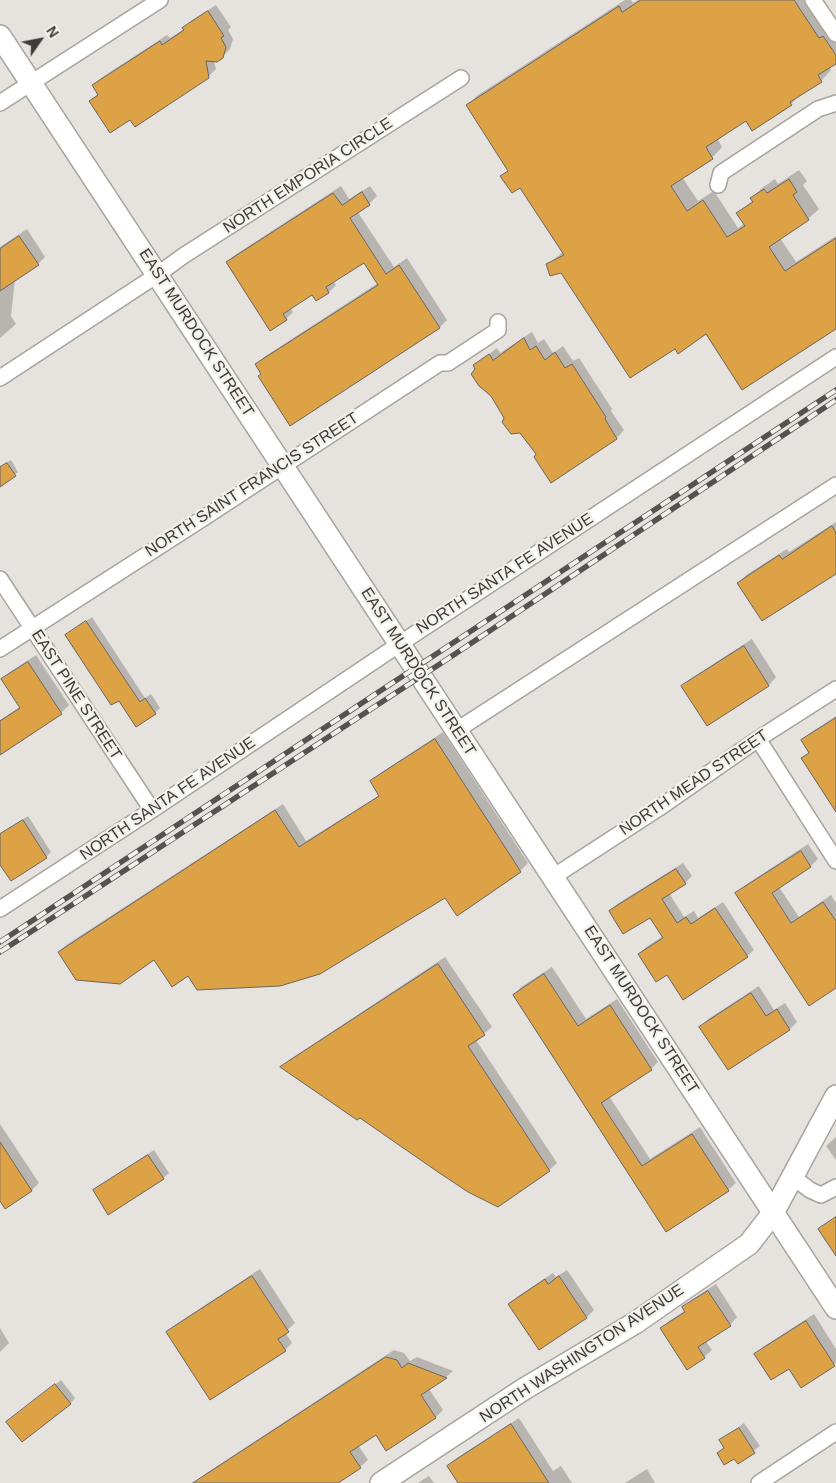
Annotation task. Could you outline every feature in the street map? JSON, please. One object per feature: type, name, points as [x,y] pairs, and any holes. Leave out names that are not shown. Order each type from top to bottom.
[{"type":"street","points":[[0,103],[160,0]]},
{"type":"street","points":[[813,0],[836,34]]},
{"type":"street","name":"EAST MURDOCK STREET","points":[[0,36],[836,1308]]},
{"type":"street","name":"NORTH EMPORIA CIRCLE","points":[[0,378],[158,275],[183,256],[461,78]]},
{"type":"street","points":[[718,185],[721,173],[818,109],[836,103]]},
{"type":"street","name":"NORTH SAINT FRANCIS STREET","points":[[0,649],[440,363],[448,363],[498,330],[498,322]]},
{"type":"street","name":"NORTH SANTA FE AVENUE","points":[[0,909],[836,357]]},
{"type":"street","points":[[457,730],[836,485]]},
{"type":"street","name":"EAST PINE STREET","points":[[0,579],[152,810]]},
{"type":"street","name":"NORTH MEAD STREET","points":[[553,877],[659,808],[758,739],[836,690]]},
{"type":"street","points":[[758,739],[836,861]]},
{"type":"street","name":"NORTH WASHINGTON AVENUE","points":[[381,1483],[524,1389],[635,1322],[749,1244],[774,1213],[836,1096]]},
{"type":"street","points":[[793,1177],[810,1190],[822,1195],[836,1187]]},
{"type":"street","points":[[759,1483],[836,1432]]},
{"type":"building","points":[[641,0],[794,0],[819,38],[823,36],[836,55],[836,64],[818,75],[822,82],[790,102],[792,105],[752,131],[746,121],[706,147],[713,159],[671,186],[687,211],[703,200],[727,237],[745,226],[736,213],[753,202],[750,198],[764,189],[767,193],[789,179],[797,192],[793,195],[809,220],[769,247],[785,271],[836,238],[836,329],[742,390],[706,334],[678,354],[675,349],[630,378],[561,273],[550,276],[546,264],[564,255],[520,188],[512,193],[500,176],[508,171],[466,105],[619,6],[622,12]]},
{"type":"building","points":[[208,11],[224,36],[221,38],[226,47],[223,58],[217,62],[206,61],[209,78],[135,127],[130,120],[110,133],[89,101],[98,95],[92,85],[160,41],[162,45],[184,30],[182,28]]},
{"type":"building","points":[[362,192],[370,205],[350,218],[386,274],[399,265],[440,328],[290,426],[258,376],[261,374],[255,364],[378,285],[364,263],[326,287],[329,293],[316,301],[312,295],[283,314],[287,320],[270,331],[226,262],[333,193],[342,205]]},
{"type":"building","points":[[19,236],[39,265],[0,291],[0,249]]},
{"type":"building","points":[[524,338],[530,350],[536,346],[545,360],[555,352],[565,368],[572,364],[606,417],[605,419],[617,439],[551,483],[534,457],[536,454],[520,433],[511,434],[502,422],[504,418],[491,396],[479,386],[471,374],[475,369],[473,365],[489,354],[493,360]]},
{"type":"building","points":[[7,463],[16,476],[0,487],[0,467]]},
{"type":"building","points":[[832,526],[836,533],[836,574],[762,621],[737,583],[779,555],[782,559]]},
{"type":"building","points":[[86,621],[140,702],[145,698],[156,714],[136,727],[119,701],[111,705],[65,635]]},
{"type":"building","points":[[744,646],[769,686],[707,726],[681,686]]},
{"type":"building","points":[[28,662],[62,714],[0,755],[0,721],[20,708],[1,679]]},
{"type":"building","points":[[836,718],[836,812],[801,758],[809,753],[801,740]]},
{"type":"building","points":[[435,739],[521,872],[457,916],[445,898],[320,974],[280,986],[197,990],[188,976],[172,987],[154,960],[120,984],[76,980],[58,952],[275,810],[299,847],[379,796],[370,781]]},
{"type":"building","points":[[23,820],[47,858],[11,881],[0,865],[0,834]]},
{"type":"building","points":[[801,851],[811,867],[772,893],[791,923],[823,902],[836,921],[836,988],[809,1006],[735,893]]},
{"type":"building","points":[[676,869],[686,884],[662,899],[677,923],[686,917],[691,924],[715,908],[748,957],[683,1000],[667,975],[656,982],[638,954],[663,938],[650,918],[623,934],[609,911]]},
{"type":"building","points":[[438,964],[485,1035],[468,1046],[550,1171],[498,1207],[468,1192],[360,1118],[357,1120],[280,1067]]},
{"type":"building","points":[[544,974],[578,1026],[610,1005],[652,1070],[601,1103],[642,1166],[692,1134],[729,1191],[666,1232],[513,995]]},
{"type":"building","points":[[751,993],[766,1016],[777,1009],[790,1030],[728,1070],[699,1027]]},
{"type":"building","points":[[0,1142],[32,1191],[5,1209],[0,1201]]},
{"type":"building","points":[[148,1155],[164,1179],[108,1215],[93,1190]]},
{"type":"building","points":[[836,1217],[836,1256],[818,1229]]},
{"type":"building","points":[[252,1276],[289,1332],[278,1339],[286,1351],[210,1400],[166,1332]]},
{"type":"building","points":[[559,1276],[587,1318],[539,1350],[508,1304],[545,1279],[548,1284]]},
{"type":"building","points":[[708,1291],[731,1326],[698,1347],[705,1358],[687,1370],[660,1328],[685,1312],[682,1307]]},
{"type":"building","points":[[806,1321],[835,1366],[801,1388],[789,1369],[771,1380],[754,1354]]},
{"type":"building","points":[[386,1357],[397,1360],[402,1368],[408,1363],[447,1378],[421,1395],[436,1418],[386,1451],[376,1435],[350,1452],[361,1468],[338,1483],[193,1483]]},
{"type":"building","points":[[55,1384],[71,1404],[22,1442],[6,1422]]},
{"type":"building","points":[[511,1424],[549,1483],[458,1483],[447,1466]]},
{"type":"building","points":[[739,1428],[755,1453],[738,1464],[734,1459],[724,1465],[717,1453],[724,1448],[719,1440]]},
{"type":"railway","points":[[0,942],[836,390]]},
{"type":"railway","points":[[0,952],[446,660],[836,400]]}]
